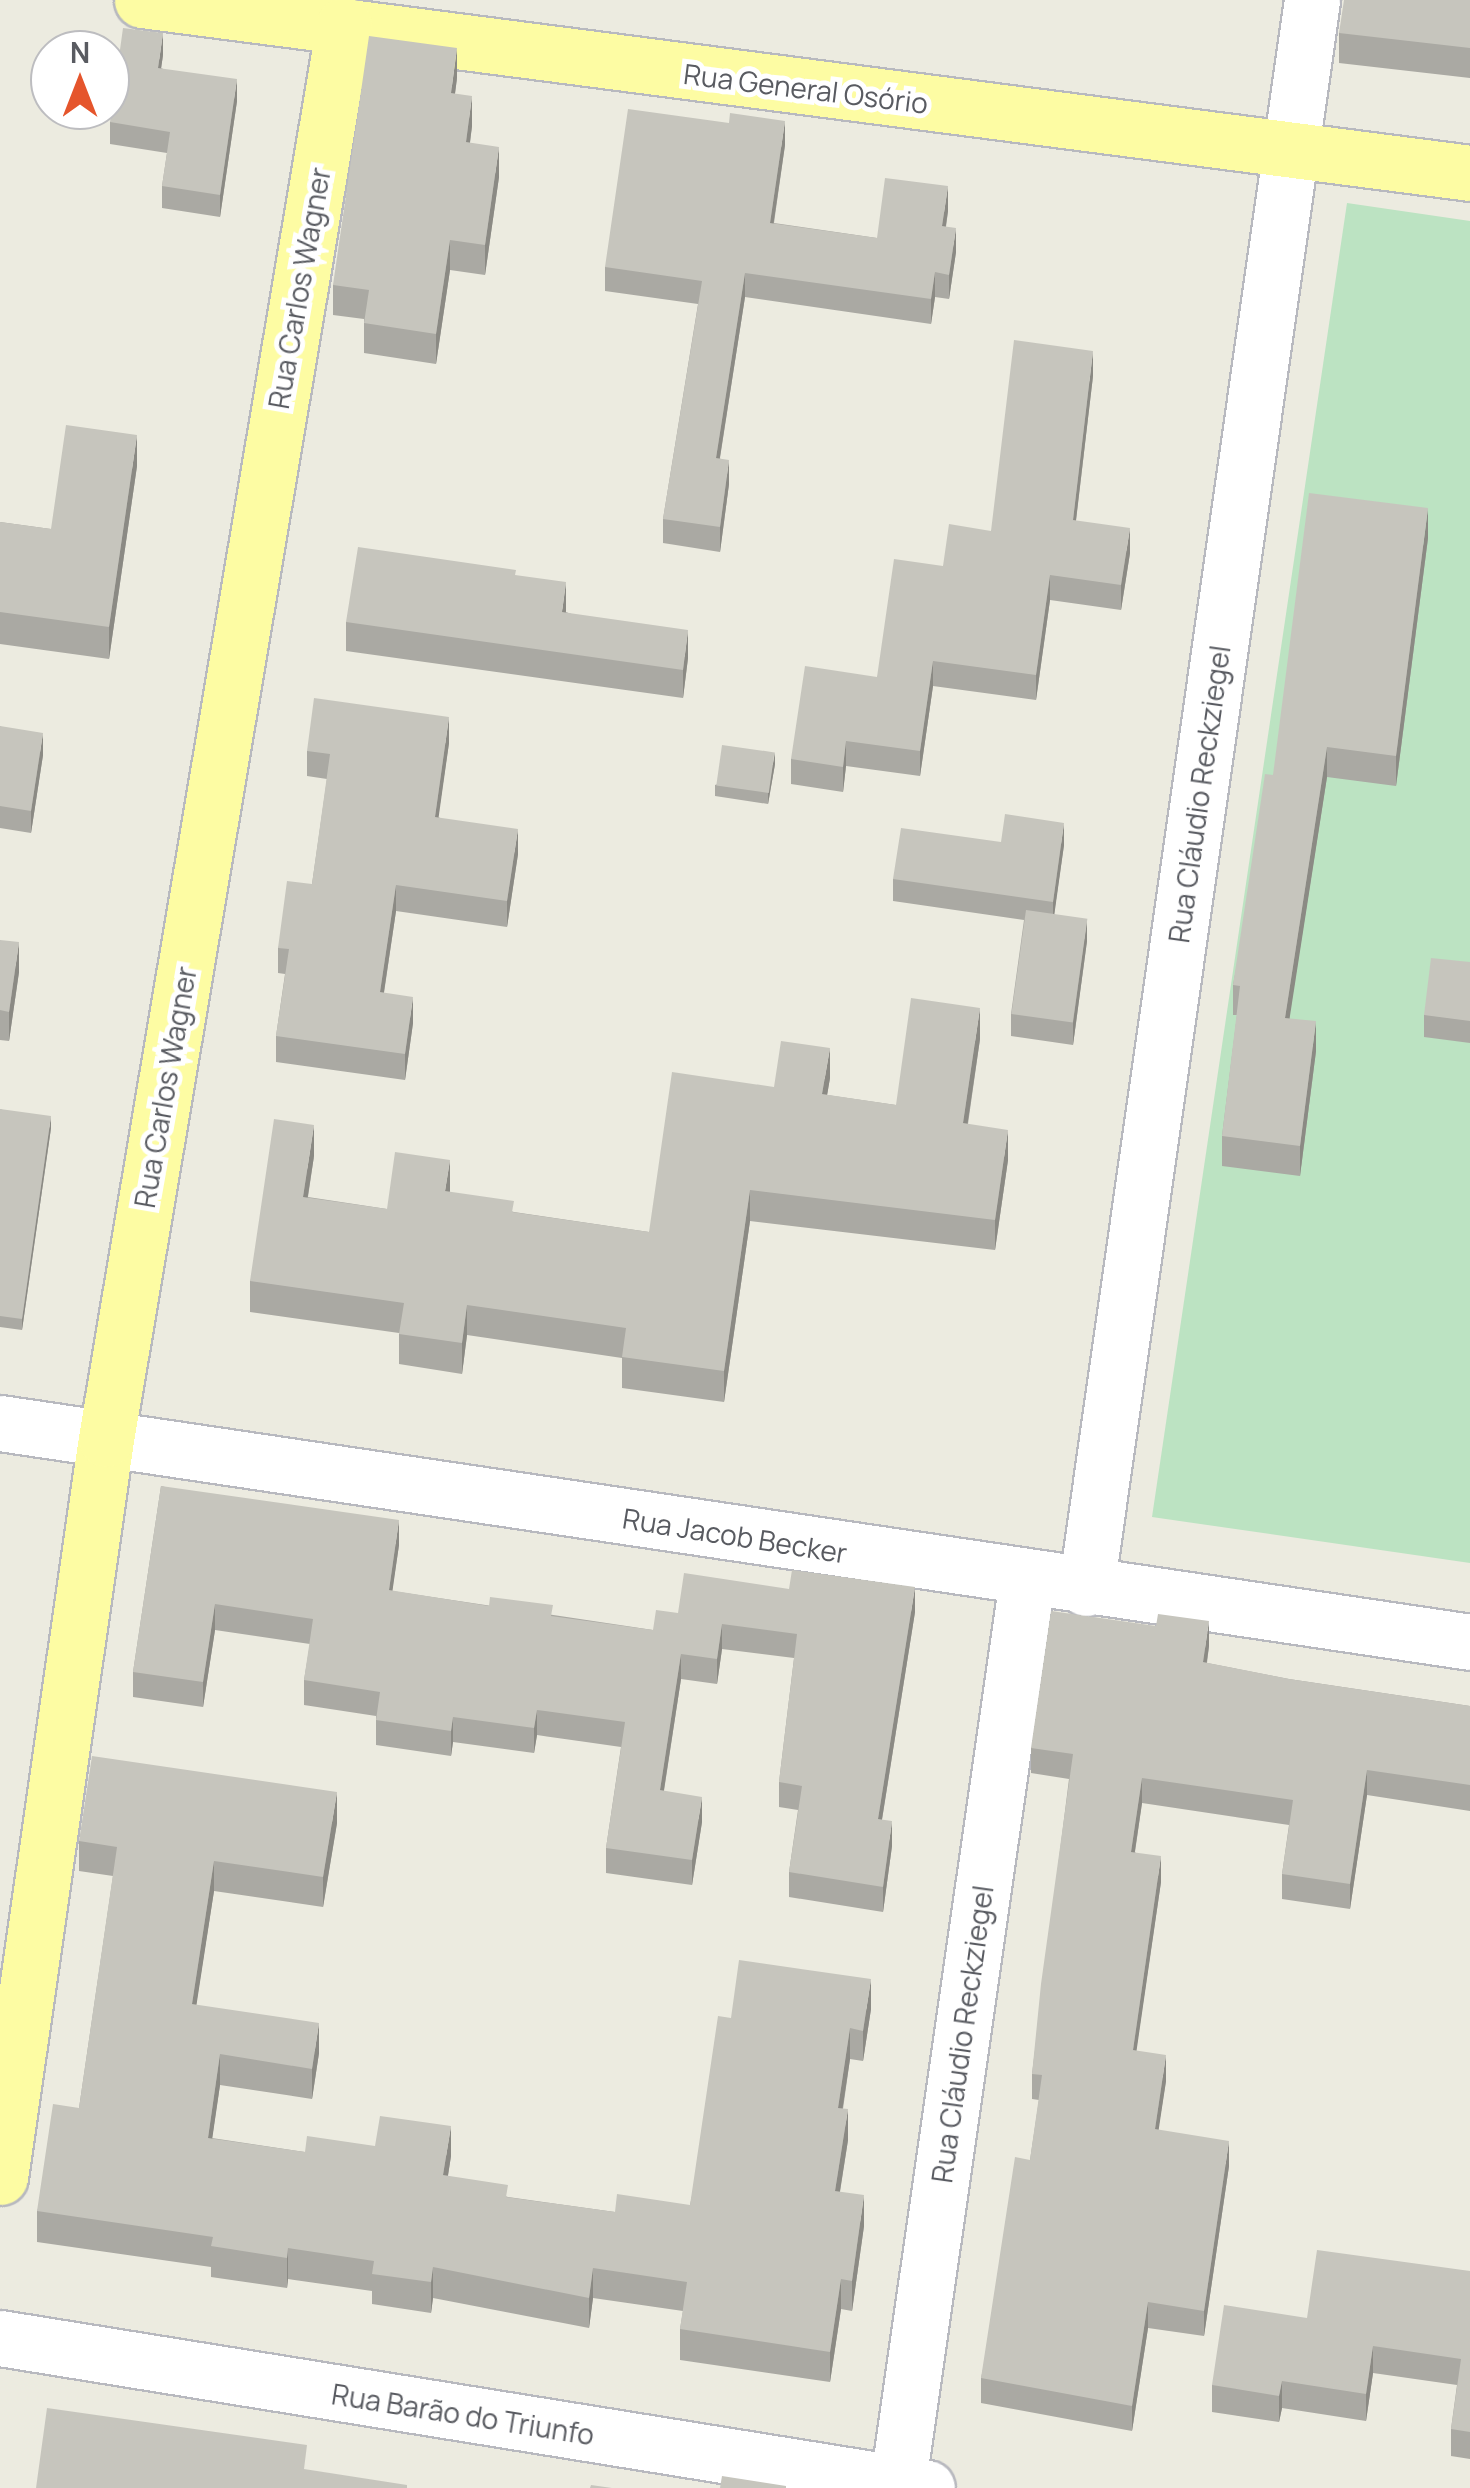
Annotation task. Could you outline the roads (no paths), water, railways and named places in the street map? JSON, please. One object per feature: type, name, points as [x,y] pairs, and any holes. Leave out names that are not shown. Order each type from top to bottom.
[{"type":"main road","name":"Rua General Osório","points":[[142,0],[346,12],[1470,172]]},
{"type":"main road","name":"Rua Carlos Wagner","points":[[0,2177],[106,1438],[346,12]]},
{"type":"street","name":"Rua Cláudio Reckziegel","points":[[1086,1588],[1312,0]]},
{"type":"street","name":"Rua Jacob Becker","points":[[0,1423],[1027,1580],[1470,1642]]},
{"type":"street","name":"Rua Cláudio Reckziegel","points":[[907,2487],[1027,1580]]},
{"type":"street","name":"Rua Barão do Triunfo","points":[[0,2338],[907,2487]]}]
